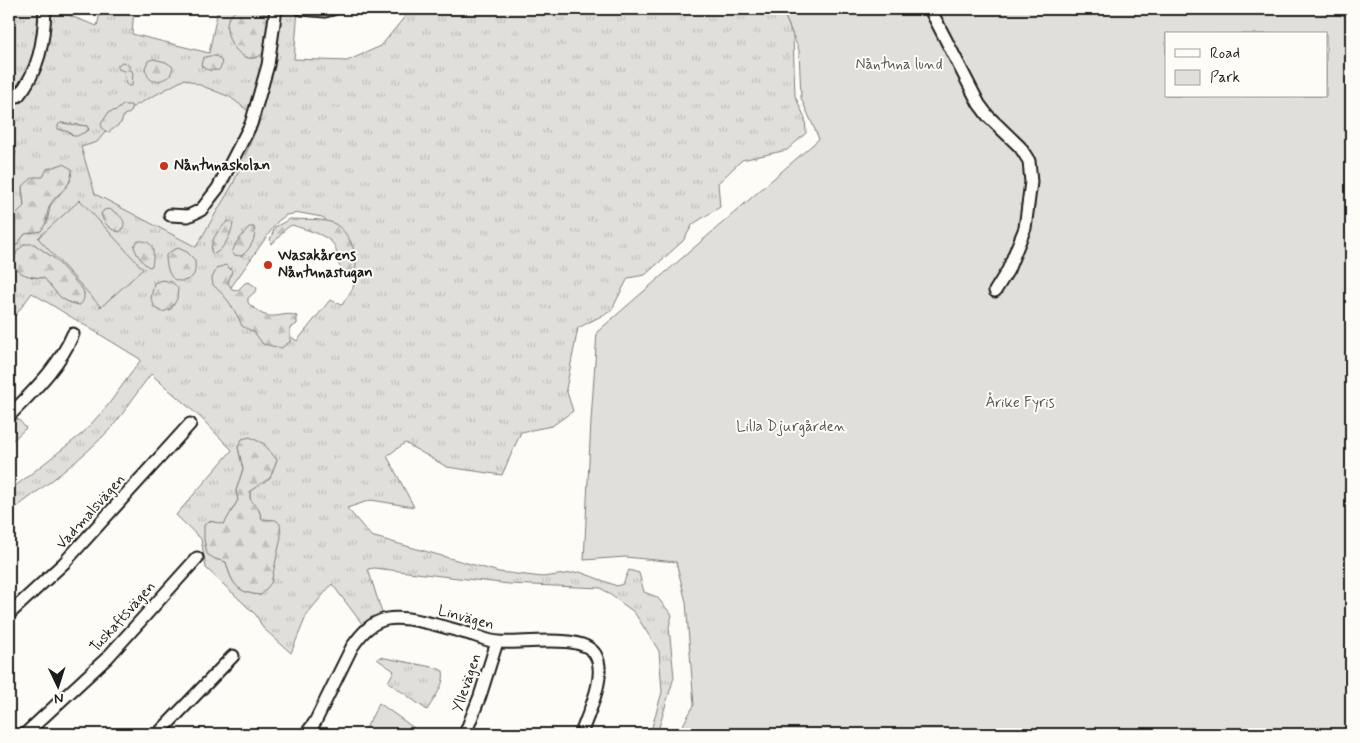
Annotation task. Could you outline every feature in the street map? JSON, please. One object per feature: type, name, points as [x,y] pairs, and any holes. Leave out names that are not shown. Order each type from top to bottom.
[{"type":"street","points":[[18,96],[27,85],[39,58],[45,24],[45,9]]},
{"type":"street","points":[[170,215],[188,216],[201,210],[218,188],[251,124],[268,65],[276,9]]},
{"type":"street","points":[[301,9],[325,11],[333,9]]},
{"type":"street","points":[[930,9],[979,104],[988,116],[1020,147],[1029,161],[1031,182],[1025,228],[1008,270],[995,291]]},
{"type":"street","points":[[9,416],[58,362],[67,349],[73,334]]},
{"type":"street","name":"Vadmalsvägen","points":[[9,614],[64,564],[190,424]]},
{"type":"street","name":"Tuskaftsvägen","points":[[25,734],[108,658],[197,558]]},
{"type":"street","name":"Linvägen","points":[[306,734],[315,722],[352,647],[366,629],[378,622],[394,618],[414,621],[497,642],[573,641],[585,646],[595,654],[600,665],[600,673],[581,734]]},
{"type":"street","name":"Yllevägen","points":[[465,734],[480,696],[497,642]]},
{"type":"street","points":[[158,734],[233,656]]},
{"type":"shaded area","name":"Nåntunaskolan","points":[[185,79],[230,97],[260,120],[233,184],[197,247],[95,194],[81,147],[97,141],[120,114]]},
{"type":"green space","points":[[9,9],[52,9],[97,26],[101,9],[134,9],[132,34],[209,53],[218,9],[298,9],[294,59],[347,61],[381,46],[411,9],[782,9],[793,36],[795,96],[805,118],[806,133],[787,150],[742,160],[718,183],[720,207],[693,224],[683,241],[645,275],[628,278],[611,311],[578,328],[566,389],[573,411],[552,426],[521,432],[502,475],[447,467],[405,443],[387,456],[414,507],[371,500],[347,508],[371,536],[499,572],[543,577],[580,572],[617,586],[623,584],[629,570],[639,573],[644,592],[657,597],[672,615],[669,627],[674,677],[657,734],[650,734],[662,692],[659,651],[634,612],[601,588],[509,584],[374,568],[368,569],[383,616],[363,625],[332,584],[307,614],[291,653],[263,628],[256,615],[206,568],[201,539],[176,515],[232,450],[201,418],[151,374],[117,421],[88,451],[9,513],[9,491],[83,433],[108,405],[140,359],[32,293],[9,324],[9,251],[16,246],[25,234],[47,223],[50,206],[71,180],[43,177],[22,187],[24,206],[15,215],[9,215],[9,174],[16,152],[9,144]],"holes":[[[185,79],[230,97],[260,120],[233,184],[196,247],[95,194],[81,147],[97,142],[120,114]],[[61,123],[87,126],[89,130],[73,136]],[[300,213],[322,217],[333,226],[355,271],[353,288],[342,305],[330,300],[297,341],[227,293],[277,222],[286,215]],[[34,244],[55,259],[80,305],[63,299],[44,278],[31,277]],[[238,447],[270,478],[250,491],[250,499],[258,508],[262,519],[261,595],[246,592],[237,586],[233,582],[226,562],[215,559],[209,521],[224,525],[238,500],[236,491],[243,469]]]},
{"type":"green space","name":"Årike Fyris","points":[[782,9],[1351,9],[1351,734],[678,734],[694,705],[686,602],[676,562],[625,557],[584,560],[597,332],[819,139],[801,98],[799,50]]},
{"type":"green space","points":[[238,10],[261,12],[269,16],[270,39],[267,47],[259,56],[250,58],[241,55],[229,37],[227,26],[230,17]]},
{"type":"green space","points":[[216,56],[221,60],[222,65],[219,70],[207,69],[201,65],[203,58]]},
{"type":"green space","points":[[153,59],[166,62],[173,67],[170,76],[157,81],[151,80],[145,68],[148,61]]},
{"type":"green space","points":[[122,62],[128,64],[133,73],[132,86],[126,84],[124,71],[118,69],[118,65]]},
{"type":"green space","points":[[123,105],[131,105],[132,110],[130,113],[124,115],[121,123],[109,132],[105,130],[101,124],[109,112],[117,110]]},
{"type":"green space","points":[[61,123],[87,126],[89,130],[73,136],[69,132],[58,129],[58,125]]},
{"type":"green space","points":[[9,144],[16,152],[9,174]]},
{"type":"green space","points":[[63,164],[72,169],[71,176],[67,186],[50,205],[44,227],[41,231],[25,234],[16,246],[9,251],[9,215],[15,215],[24,206],[22,187],[33,177],[43,177],[47,169]]},
{"type":"green space","points":[[80,200],[143,269],[101,307],[38,238]]},
{"type":"green space","points":[[109,209],[124,221],[120,232],[111,228],[102,217],[101,214],[104,210]]},
{"type":"green space","points":[[290,219],[330,222],[342,230],[355,252],[356,268],[353,275],[348,275],[340,267],[336,258],[335,247],[331,241],[314,232],[292,225],[271,244],[270,240],[275,227]]},
{"type":"green space","points":[[228,221],[233,223],[231,232],[221,249],[214,254],[211,252],[211,247],[214,238]]},
{"type":"green space","points":[[249,227],[254,227],[255,231],[252,243],[241,256],[234,255],[232,252],[237,242]]},
{"type":"green space","points":[[138,241],[144,241],[151,245],[153,252],[152,266],[147,266],[138,255],[134,246]]},
{"type":"green space","points":[[25,244],[34,244],[55,259],[83,290],[84,299],[80,305],[63,299],[44,278],[26,275],[16,268],[13,264],[17,251]]},
{"type":"green space","points":[[178,248],[187,252],[195,260],[193,276],[183,281],[177,281],[171,276],[167,263],[166,255]]},
{"type":"green space","points":[[226,265],[232,271],[228,283],[232,289],[238,290],[245,283],[249,282],[257,288],[248,298],[248,303],[258,311],[269,316],[289,314],[297,316],[297,324],[290,328],[290,342],[281,348],[263,344],[254,332],[242,326],[230,303],[213,285],[212,278],[217,268]]},
{"type":"green space","points":[[162,280],[172,282],[178,288],[177,299],[171,309],[162,312],[155,308],[151,298],[154,283]]},
{"type":"green space","points":[[18,419],[26,428],[11,442],[9,439],[9,427]]},
{"type":"green space","points":[[250,437],[264,444],[277,460],[270,478],[250,491],[250,499],[258,508],[262,519],[276,520],[280,524],[281,537],[271,583],[261,595],[246,592],[237,586],[233,582],[226,562],[215,559],[207,554],[204,539],[204,525],[209,521],[224,524],[238,500],[236,491],[243,469],[238,447],[242,439]]},
{"type":"green space","points":[[380,657],[437,668],[443,671],[441,686],[427,710],[388,682],[394,671],[377,659]]},
{"type":"green space","points":[[379,703],[414,728],[406,734],[363,734]]},
{"type":"place","name":"Nåntunaskolan","points":[[164,166]]},
{"type":"place","name":"Wasakårens Nåntunastugan","points":[[268,265]]},
{"type":"park label","name":"Nåntuna lund","points":[[899,65]]},
{"type":"park label","name":"Lilla Djurgården","points":[[791,427]]}]
